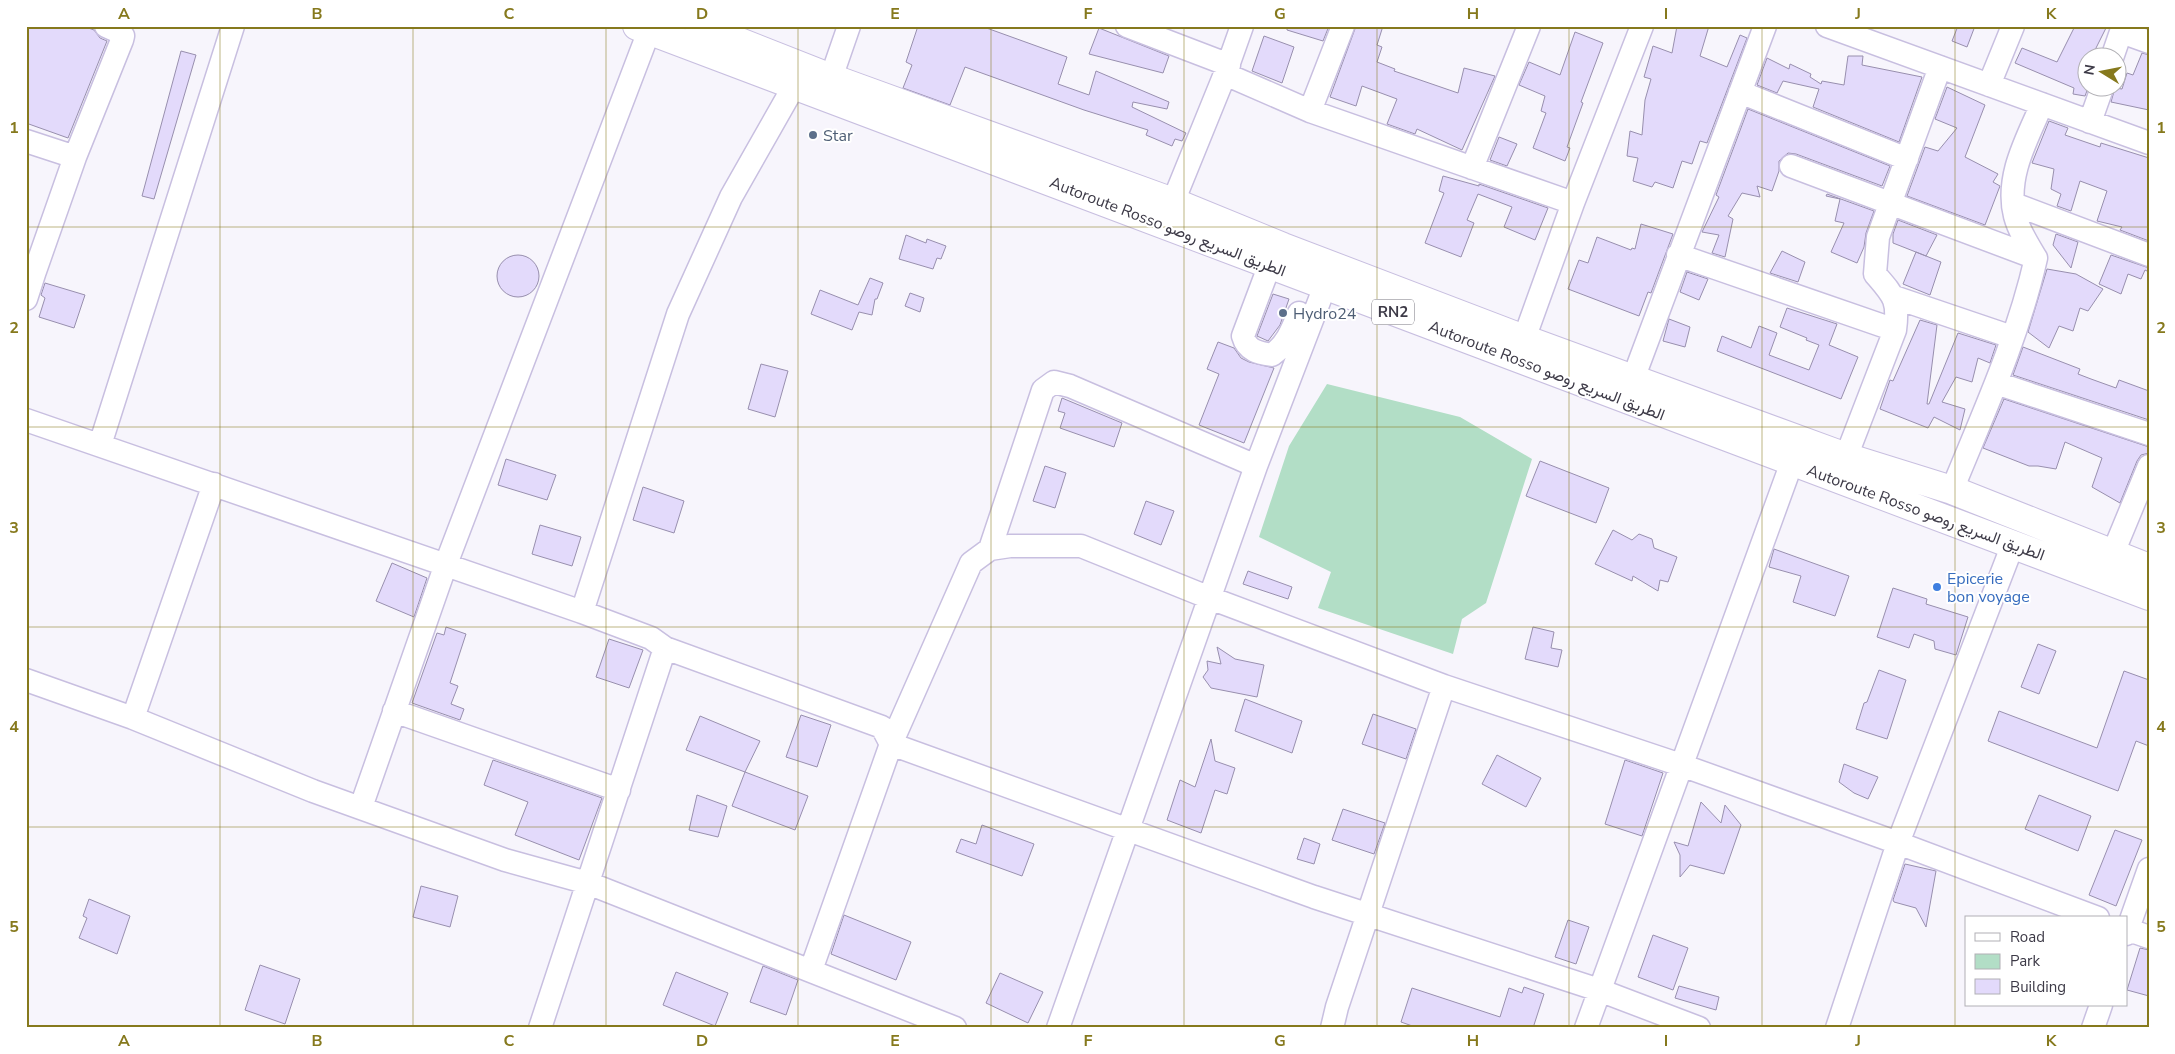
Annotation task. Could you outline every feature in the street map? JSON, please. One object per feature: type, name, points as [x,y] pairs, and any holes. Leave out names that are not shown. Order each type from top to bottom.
[{"type":"highway","name":"Autoroute Rosso الطريق السريع روصو","points":[[643,28],[2149,596]]},
{"type":"highway","name":"Autoroute Rosso الطريق السريع روصو","points":[[714,29],[832,78],[1173,202],[1524,338],[1846,457],[1952,490],[2149,568]]},
{"type":"highway","points":[[1969,528],[1982,502]]},
{"type":"street","points":[[26,299],[31,269],[122,40],[122,36],[117,31],[106,26]]},
{"type":"street","points":[[100,445],[233,26]]},
{"type":"street","points":[[832,78],[849,26]]},
{"type":"street","points":[[1173,202],[1227,69],[1242,26]]},
{"type":"street","points":[[1310,111],[1343,26]]},
{"type":"street","points":[[1472,168],[1528,26]]},
{"type":"street","points":[[1524,338],[1573,203],[1642,26]]},
{"type":"street","points":[[1633,378],[1765,26]]},
{"type":"street","points":[[1827,26],[2149,143]]},
{"type":"street","points":[[1989,85],[2013,26]]},
{"type":"street","points":[[1132,27],[1227,69],[1310,111],[1573,203]]},
{"type":"street","points":[[361,807],[446,564],[643,28]]},
{"type":"street","points":[[2115,48],[2122,29],[2149,42]]},
{"type":"street","points":[[1846,457],[1895,330],[1897,316],[1894,297],[1875,274],[1878,237],[1940,67]]},
{"type":"street","points":[[582,612],[678,314],[730,197],[794,86]]},
{"type":"street","points":[[1740,92],[1907,159]]},
{"type":"street","points":[[2090,122],[2098,98]]},
{"type":"street","points":[[1952,490],[1996,383],[2030,285],[2036,258],[2021,232],[2015,215],[2013,180],[2019,158],[2042,104]]},
{"type":"street","points":[[26,141],[75,157]]},
{"type":"street","points":[[1791,166],[2036,258]]},
{"type":"street","points":[[2014,204],[2149,255]]},
{"type":"street","points":[[1678,255],[1895,330]]},
{"type":"street","points":[[1270,264],[1243,336],[1250,349],[1272,356],[1280,349],[1289,338],[1318,282]]},
{"type":"street","points":[[1058,1028],[1210,598],[1318,282]]},
{"type":"street","points":[[1894,297],[2012,337]]},
{"type":"street","points":[[990,549],[1043,390],[1054,382],[1070,386],[1256,466]]},
{"type":"street","points":[[1996,383],[2149,434]]},
{"type":"street","points":[[26,420],[582,612],[651,638],[666,648],[882,727],[891,744],[1368,915],[1600,990],[1699,1028]]},
{"type":"street","points":[[1586,1028],[1792,462]]},
{"type":"street","points":[[2113,553],[2149,466]]},
{"type":"street","points":[[133,718],[214,484]]},
{"type":"street","points":[[1837,1028],[1898,843],[2013,544]]},
{"type":"street","points":[[811,970],[891,744],[971,563],[990,549],[1010,546],[1081,546],[1210,598],[1444,686],[1681,765],[2093,916]]},
{"type":"street","points":[[540,1028],[666,648]]},
{"type":"street","points":[[26,680],[133,718],[313,791],[505,860],[588,883],[955,1028]]},
{"type":"street","points":[[1332,1028],[1337,1007],[1444,686]]},
{"type":"street","points":[[394,711],[619,790]]},
{"type":"street","points":[[2132,932],[2149,869]]},
{"type":"street","points":[[2093,1028],[2101,1006]]},
{"type":"green space","points":[[1327,384],[1460,417],[1532,459],[1486,603],[1462,619],[1453,654],[1318,608],[1331,572],[1259,537],[1289,446]]},
{"type":"building","points":[[26,26],[83,26],[94,30],[100,38],[107,41],[68,138],[26,123]]},
{"type":"building","points":[[918,26],[981,26],[1067,57],[1058,84],[1089,95],[1096,71],[1169,102],[1167,109],[1133,102],[1132,107],[1186,133],[1182,141],[1175,139],[1172,146],[1146,135],[1148,130],[1084,110],[965,67],[950,105],[903,88],[912,65],[906,62]]},
{"type":"building","points":[[1287,26],[1329,26],[1323,41],[1287,30]]},
{"type":"building","points":[[1356,26],[1383,26],[1377,45],[1382,47],[1377,62],[1395,69],[1394,71],[1458,93],[1464,68],[1495,76],[1462,150],[1417,129],[1415,134],[1387,124],[1397,99],[1362,86],[1356,106],[1330,97]]},
{"type":"building","points":[[1677,26],[1709,26],[1700,56],[1727,67],[1740,35],[1747,38],[1707,143],[1700,141],[1692,164],[1682,161],[1673,188],[1655,182],[1652,187],[1633,181],[1638,158],[1627,156],[1630,131],[1642,135],[1645,100],[1651,79],[1644,77],[1653,46],[1672,53]]},
{"type":"building","points":[[1958,26],[1975,26],[1967,47],[1952,41]]},
{"type":"building","points":[[2075,26],[2107,26],[2096,48],[2078,48],[2078,95],[2073,94],[2074,88],[2015,63],[2022,48],[2057,62]]},
{"type":"building","points":[[1099,28],[1169,56],[1163,73],[1089,54]]},
{"type":"building","points":[[1575,32],[1603,43],[1581,102],[1583,103],[1567,147],[1570,148],[1565,161],[1533,148],[1546,113],[1541,111],[1545,96],[1519,85],[1529,62],[1560,75]]},
{"type":"building","points":[[1264,36],[1294,47],[1282,83],[1252,71]]},
{"type":"building","points":[[181,51],[196,55],[154,199],[142,196]]},
{"type":"building","points":[[2142,53],[2149,55],[2149,110],[2111,102],[2112,98],[2128,98],[2128,73],[2133,75]]},
{"type":"building","points":[[1848,56],[1863,56],[1862,65],[1922,77],[1899,142],[1813,107],[1819,89],[1783,81],[1777,93],[1757,85],[1767,58],[1789,69],[1790,64],[1811,74],[1810,77],[1821,84],[1822,81],[1844,85]]},
{"type":"building","points":[[1947,87],[1985,105],[1965,157],[1998,174],[1993,182],[2000,186],[1985,225],[1907,196],[1925,147],[1938,151],[1957,128],[1935,119]]},
{"type":"building","points":[[1748,109],[1890,166],[1882,186],[1796,154],[1788,153],[1779,161],[1779,171],[1772,191],[1757,186],[1760,197],[1742,193],[1728,216],[1733,219],[1725,257],[1712,253],[1719,235],[1702,232],[1719,197],[1716,195]]},
{"type":"building","points":[[2049,121],[2068,128],[2065,135],[2100,147],[2101,143],[2149,158],[2149,241],[2120,230],[2122,227],[2097,221],[2107,191],[2080,181],[2071,211],[2057,206],[2061,194],[2051,189],[2054,169],[2032,163]]},
{"type":"building","points":[[1499,137],[1517,144],[1507,166],[1490,160]]},
{"type":"building","points":[[1443,176],[1479,186],[1479,184],[1548,208],[1535,240],[1504,227],[1512,207],[1478,194],[1467,220],[1474,223],[1461,257],[1425,243],[1444,193],[1439,191]]},
{"type":"building","points":[[1827,194],[1874,211],[1866,233],[1864,247],[1857,263],[1831,252],[1844,223],[1835,221],[1840,199],[1826,196]]},
{"type":"building","points":[[1898,220],[1937,235],[1926,256],[1893,243],[1893,234]]},
{"type":"building","points":[[1641,224],[1673,234],[1651,293],[1648,292],[1639,316],[1568,289],[1579,260],[1588,263],[1597,237],[1631,250],[1632,248],[1635,249]]},
{"type":"building","points":[[2056,234],[2078,242],[2071,268],[2053,245]]},
{"type":"building","points":[[906,235],[926,243],[927,239],[946,246],[941,259],[937,258],[933,269],[899,259]]},
{"type":"building","points":[[1782,251],[1805,262],[1798,282],[1770,273]]},
{"type":"building","points":[[1916,252],[1941,262],[1930,295],[1903,284]]},
{"type":"building","points":[[522,255],[530,258],[536,264],[539,276],[536,288],[530,294],[514,297],[506,294],[500,288],[497,272],[500,264],[506,258]]},
{"type":"building","points":[[2111,255],[2149,268],[2149,272],[2145,270],[2141,279],[2128,274],[2121,294],[2099,284]]},
{"type":"building","points":[[2047,269],[2076,274],[2103,289],[2088,311],[2080,308],[2073,331],[2059,326],[2049,348],[2028,332]]},
{"type":"building","points":[[1687,272],[1708,279],[1699,300],[1680,292]]},
{"type":"building","points":[[870,278],[883,283],[877,299],[875,299],[872,315],[859,312],[852,330],[811,314],[820,290],[858,305]]},
{"type":"building","points":[[45,283],[85,295],[74,328],[39,317],[45,298],[41,295]]},
{"type":"building","points":[[910,293],[924,298],[920,312],[905,306]]},
{"type":"building","points":[[1273,294],[1289,299],[1280,325],[1268,341],[1257,336]]},
{"type":"building","points":[[1787,308],[1837,324],[1829,345],[1858,357],[1841,399],[1717,351],[1722,336],[1751,348],[1759,326],[1777,333],[1769,355],[1809,370],[1819,345],[1780,327]]},
{"type":"building","points":[[1669,319],[1690,327],[1685,347],[1663,341]]},
{"type":"building","points":[[1920,320],[1937,325],[1927,404],[1929,404],[1958,333],[1996,345],[1990,363],[1978,358],[1972,382],[1956,377],[1942,402],[1965,409],[1960,430],[1934,417],[1928,428],[1880,409],[1890,380],[1893,381]]},
{"type":"building","points":[[1218,342],[1234,348],[1241,358],[1249,362],[1274,368],[1244,443],[1199,425],[1219,374],[1207,369]]},
{"type":"building","points":[[2023,347],[2080,369],[2078,374],[2116,388],[2119,380],[2149,391],[2149,420],[2013,375]]},
{"type":"building","points":[[761,364],[788,371],[775,417],[748,409]]},
{"type":"building","points":[[1062,398],[1122,423],[1114,447],[1060,428],[1065,413],[1058,411]]},
{"type":"building","points":[[2004,399],[2149,447],[2149,453],[2141,455],[2137,461],[2120,503],[2092,487],[2102,458],[2065,442],[2056,469],[2029,466],[1983,448]]},
{"type":"building","points":[[506,459],[556,475],[547,500],[498,485]]},
{"type":"building","points":[[1540,461],[1609,488],[1596,523],[1526,496]]},
{"type":"building","points":[[1045,466],[1066,473],[1055,508],[1033,501]]},
{"type":"building","points":[[643,487],[684,501],[674,533],[633,520]]},
{"type":"building","points":[[1146,501],[1174,511],[1161,545],[1134,534]]},
{"type":"building","points":[[540,525],[581,537],[572,566],[532,554]]},
{"type":"building","points":[[1613,530],[1632,540],[1639,534],[1652,539],[1654,548],[1677,557],[1668,582],[1660,580],[1658,591],[1633,576],[1632,581],[1595,564]]},
{"type":"building","points":[[1774,549],[1849,576],[1835,616],[1793,602],[1801,576],[1769,567]]},
{"type":"building","points":[[392,563],[427,578],[414,617],[376,601]]},
{"type":"building","points":[[1248,571],[1292,587],[1288,599],[1243,584]]},
{"type":"building","points":[[1893,588],[1927,599],[1926,604],[1968,617],[1956,655],[1935,649],[1934,641],[1914,634],[1909,648],[1877,637]]},
{"type":"building","points":[[446,627],[466,634],[450,683],[458,686],[451,704],[464,709],[460,720],[412,703],[437,633],[444,635]]},
{"type":"building","points":[[1533,627],[1554,632],[1551,648],[1562,650],[1558,667],[1525,659]]},
{"type":"building","points":[[609,639],[643,650],[629,688],[596,677]]},
{"type":"building","points":[[2038,644],[2056,651],[2039,694],[2021,687]]},
{"type":"building","points":[[1217,647],[1235,659],[1264,665],[1257,697],[1211,688],[1203,677],[1208,670],[1207,661],[1221,664]]},
{"type":"building","points":[[1879,670],[1906,680],[1887,739],[1856,729],[1864,703],[1867,702]]},
{"type":"building","points":[[2124,671],[2149,680],[2149,746],[2136,741],[2118,791],[1988,741],[1999,711],[2097,748]]},
{"type":"building","points":[[1245,699],[1302,721],[1292,753],[1235,731]]},
{"type":"building","points":[[1373,714],[1416,729],[1406,759],[1362,744]]},
{"type":"building","points":[[801,715],[831,725],[817,767],[786,757]]},
{"type":"building","points":[[700,716],[760,741],[745,772],[686,750]]},
{"type":"building","points":[[1211,739],[1215,761],[1235,768],[1227,794],[1215,790],[1201,833],[1167,820],[1180,780],[1195,787]]},
{"type":"building","points":[[1497,755],[1541,778],[1526,807],[1482,784]]},
{"type":"building","points":[[493,760],[602,798],[579,860],[515,835],[528,802],[484,785]]},
{"type":"building","points":[[1625,760],[1663,773],[1642,836],[1605,824]]},
{"type":"building","points":[[1844,764],[1878,777],[1868,799],[1854,793],[1839,782]]},
{"type":"building","points":[[745,772],[808,796],[795,830],[732,806]]},
{"type":"building","points":[[697,795],[727,806],[718,837],[689,830]]},
{"type":"building","points":[[2039,795],[2091,816],[2078,851],[2025,829]]},
{"type":"building","points":[[1701,802],[1721,823],[1725,805],[1741,825],[1724,874],[1690,865],[1680,877],[1680,855],[1674,842],[1688,846]]},
{"type":"building","points":[[1343,809],[1385,823],[1374,854],[1332,840]]},
{"type":"building","points":[[982,825],[1034,844],[1022,876],[956,852],[961,839],[976,844]]},
{"type":"building","points":[[2115,830],[2142,840],[2116,906],[2089,895]]},
{"type":"building","points":[[1304,838],[1320,844],[1314,864],[1297,859]]},
{"type":"building","points":[[1905,864],[1936,871],[1926,927],[1916,908],[1894,902],[1893,900]]},
{"type":"building","points":[[421,886],[458,896],[450,927],[413,917]]},
{"type":"building","points":[[89,899],[130,916],[117,954],[79,938],[87,918],[83,916]]},
{"type":"building","points":[[844,915],[911,942],[896,980],[831,954]]},
{"type":"building","points":[[1568,920],[1589,927],[1576,964],[1555,957]]},
{"type":"building","points":[[1653,935],[1688,948],[1673,990],[1638,977]]},
{"type":"building","points":[[2140,948],[2149,950],[2149,996],[2128,990]]},
{"type":"building","points":[[260,965],[300,979],[285,1024],[245,1010]]},
{"type":"building","points":[[763,966],[798,980],[786,1015],[750,1002]]},
{"type":"building","points":[[676,972],[728,993],[715,1026],[663,1005]]},
{"type":"building","points":[[1000,973],[1043,992],[1028,1023],[986,1003]]},
{"type":"building","points":[[1679,986],[1719,997],[1716,1010],[1675,998]]},
{"type":"building","points":[[1524,987],[1544,994],[1533,1028],[1418,1028],[1401,1022],[1412,988],[1500,1017],[1509,988],[1522,993]]},
{"type":"place","name":"Star","points":[[813,135]]},
{"type":"place","name":"Hydro24","points":[[1283,313]]},
{"type":"place","name":"Epicerie bon voyage","points":[[1937,587]]}]
